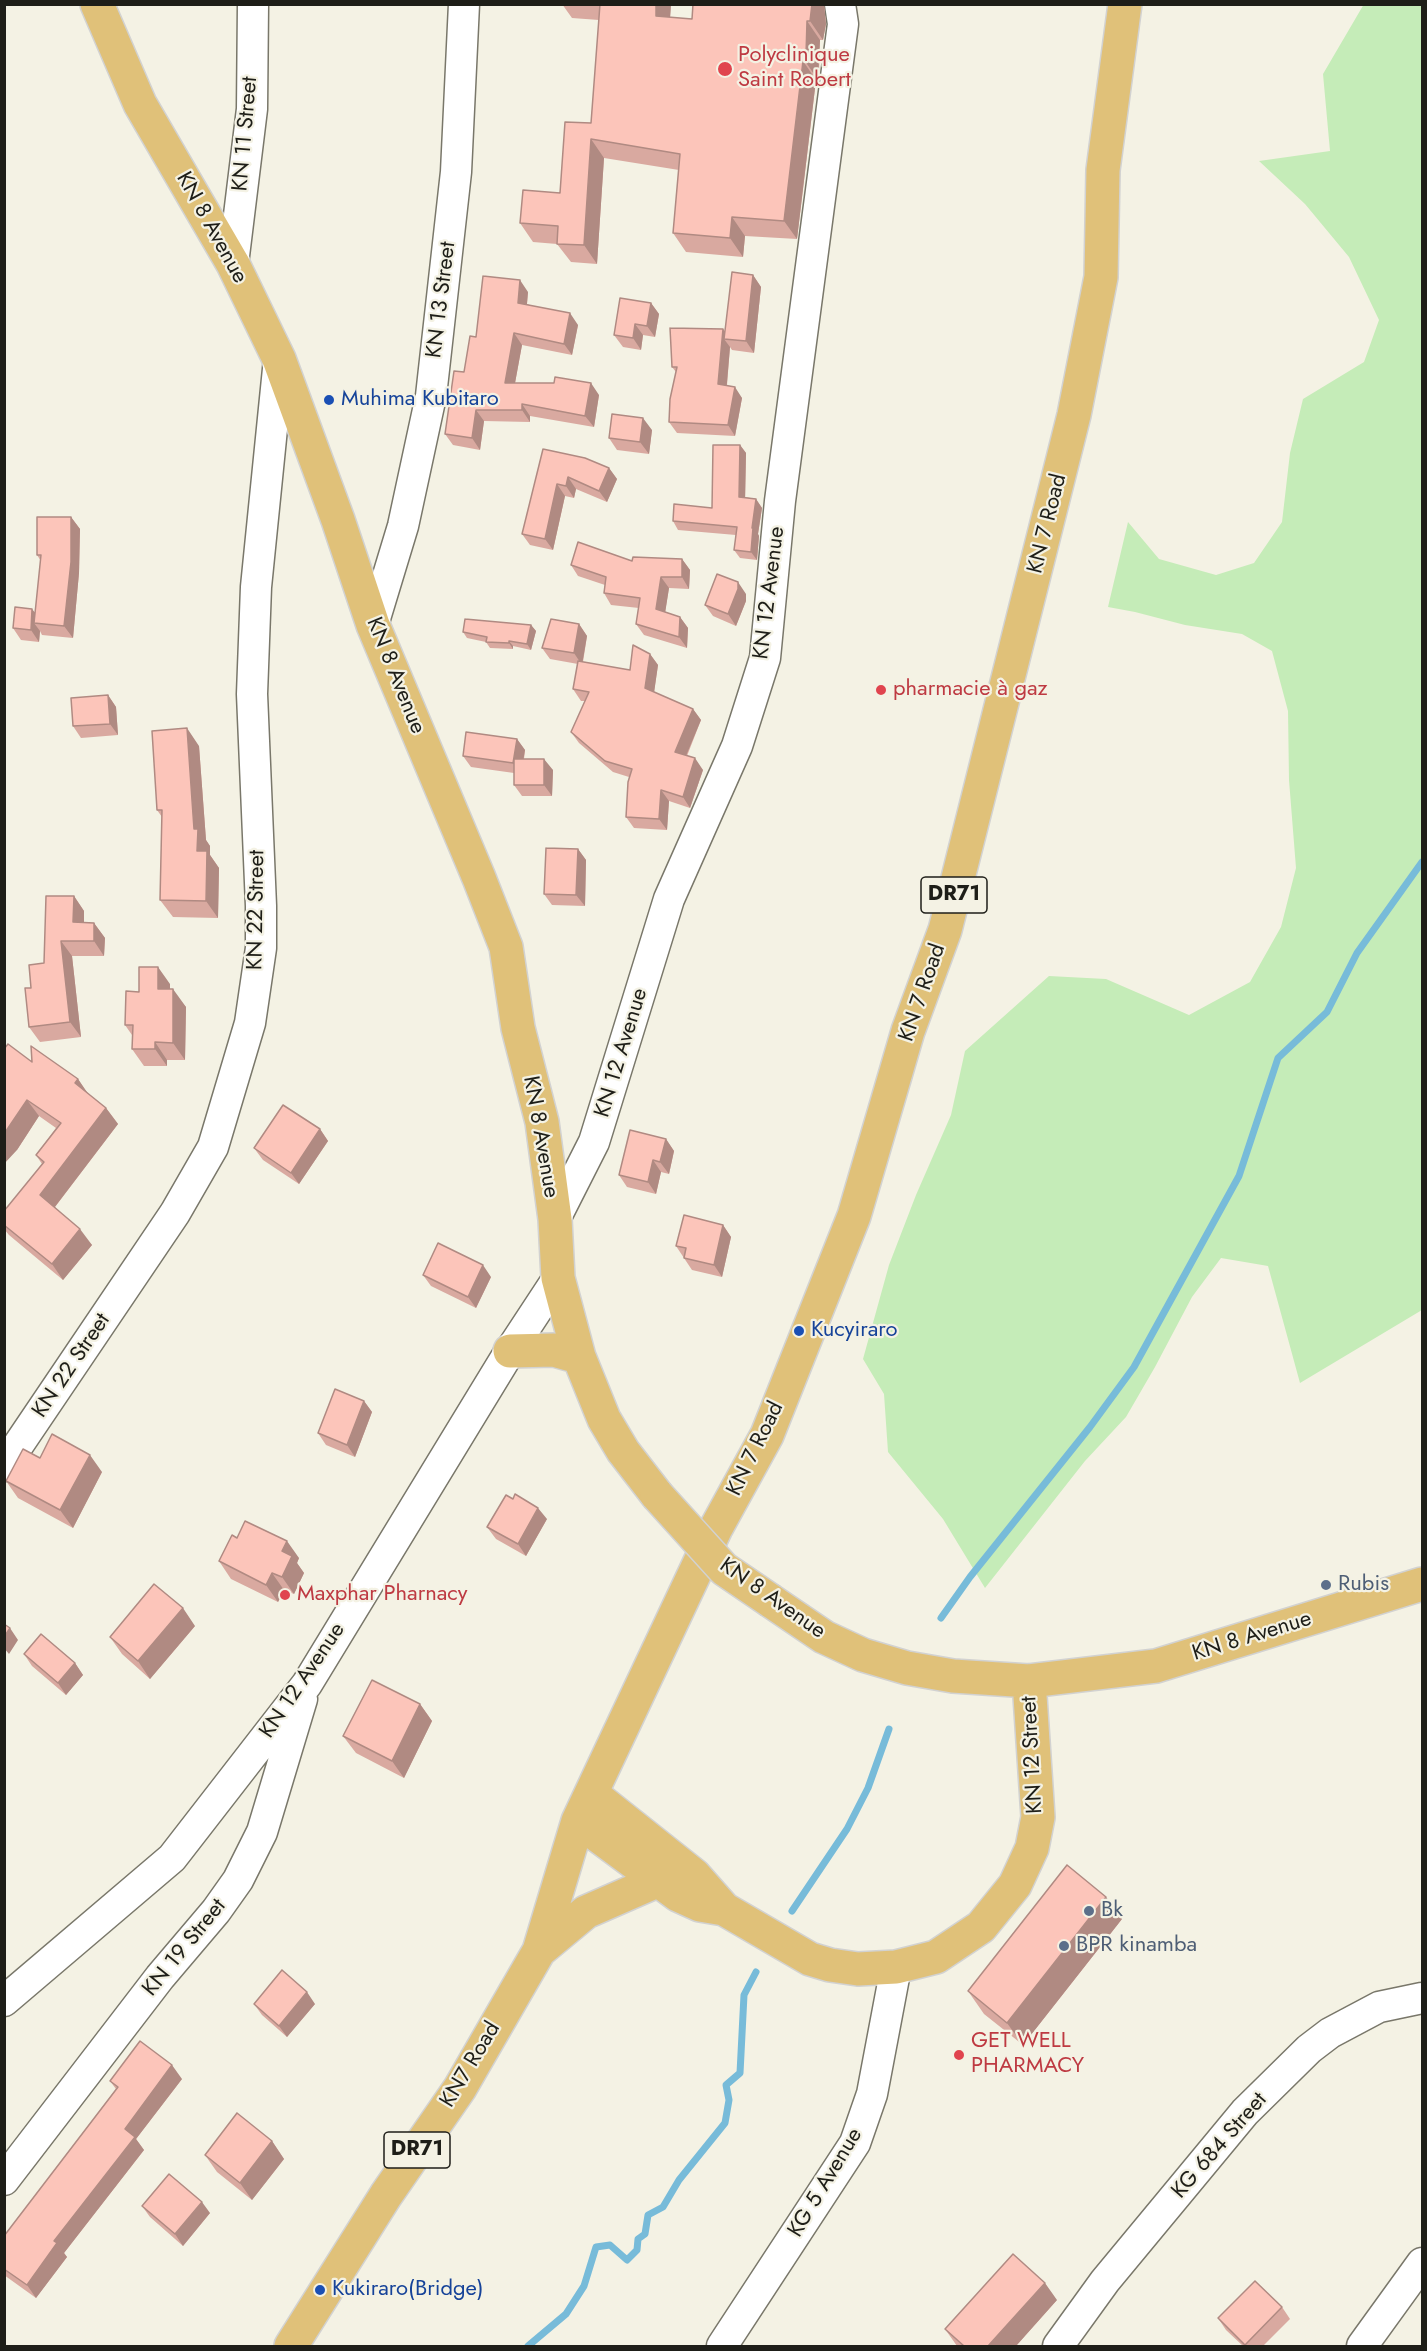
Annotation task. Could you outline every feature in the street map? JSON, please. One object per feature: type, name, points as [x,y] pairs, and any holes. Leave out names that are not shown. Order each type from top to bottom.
[{"type":"main road","name":"KN 8 Avenue","points":[[97,4],[140,104],[233,264],[279,359],[334,509],[373,626],[506,947],[518,1028],[542,1122],[555,1219],[558,1278],[579,1358],[604,1419],[623,1451],[657,1495],[724,1569],[824,1637],[863,1655],[908,1668],[942,1674],[1029,1681],[1156,1666],[1422,1584]]},
{"type":"main road","name":"KN 7 Road","points":[[585,1808],[716,1528],[766,1435],[854,1216],[908,1031],[945,930],[1029,601],[1079,392],[1101,277],[1103,170],[1125,4]]},
{"type":"main road","points":[[510,1351],[554,1350],[579,1358]]},
{"type":"main road","name":"KN 12 Street","points":[[585,1808],[638,1829],[694,1875],[724,1909],[810,1959],[858,1969],[896,1967],[936,1957],[981,1927],[1015,1886],[1032,1848],[1038,1817],[1029,1681]]},
{"type":"main road","points":[[618,1738],[622,1790],[638,1829]]},
{"type":"main road","name":"KN 12 Street","points":[[585,1808],[657,1881],[678,1895],[700,1905],[724,1909]]},
{"type":"main road","name":"KN7 Road","points":[[291,2346],[386,2195],[460,2088],[539,1951],[585,1808]]},
{"type":"main road","points":[[539,1951],[586,1912],[657,1881]]},
{"type":"street","name":"KN 11 Street","points":[[233,264],[252,109],[253,4]]},
{"type":"street","name":"KN 13 Street","points":[[373,626],[403,526],[431,396],[456,172],[464,4]]},
{"type":"street","name":"KN 12 Avenue","points":[[555,1219],[594,1142],[669,899],[737,746],[765,657],[780,501],[843,24],[840,4]]},
{"type":"street","name":"KN 22 Street","points":[[4,1466],[175,1213],[213,1147],[250,1023],[261,948],[252,694],[256,587],[279,359]]},
{"type":"street","name":"KN 12 Avenue","points":[[4,2001],[172,1858],[307,1684],[510,1351],[558,1278]]},
{"type":"street","name":"KN 19 Street","points":[[4,2180],[160,1977],[216,1911],[238,1880],[262,1832],[307,1684]]},
{"type":"street","name":"KG 5 Avenue","points":[[722,2346],[855,2143],[872,2094],[896,1967]]},
{"type":"street","name":"KG 684 Street","points":[[1058,2346],[1105,2281],[1245,2112],[1310,2049],[1330,2033],[1379,2007],[1422,1998]]},
{"type":"street","points":[[1362,2346],[1422,2263]]},
{"type":"green space","points":[[1364,4],[1422,5],[1422,1310],[1300,1383],[1268,1266],[1221,1258],[1192,1297],[1126,1417],[1085,1461],[985,1588],[943,1519],[888,1452],[884,1394],[863,1359],[889,1265],[951,1115],[965,1051],[1049,976],[1106,979],[1189,1015],[1250,982],[1281,927],[1296,868],[1289,780],[1288,711],[1272,651],[1242,634],[1185,625],[1108,607],[1128,522],[1159,559],[1216,575],[1254,563],[1282,522],[1290,453],[1303,399],[1364,362],[1379,320],[1349,257],[1305,204],[1259,161],[1330,151],[1323,74]]},
{"type":"building","points":[[600,4],[656,4],[656,16],[692,19],[693,4],[812,4],[810,21],[807,21],[806,55],[803,61],[784,221],[732,217],[730,238],[673,233],[680,154],[591,139],[584,245],[557,244],[558,226],[520,223],[523,190],[560,193],[565,122],[591,123]]},
{"type":"building","points":[[732,272],[753,275],[746,341],[724,339]]},
{"type":"building","points":[[483,276],[520,280],[518,303],[570,313],[564,344],[514,333],[505,383],[554,383],[555,377],[591,383],[585,416],[522,404],[522,410],[476,410],[472,438],[445,434],[454,371],[464,372],[470,336],[476,337]]},
{"type":"building","points":[[620,298],[651,303],[647,326],[635,324],[633,338],[614,335]]},
{"type":"building","points":[[670,328],[723,329],[718,384],[735,387],[728,425],[669,422],[670,399],[677,367],[672,367]]},
{"type":"building","points":[[612,414],[643,418],[640,442],[609,438]]},
{"type":"building","points":[[713,445],[740,445],[739,497],[756,499],[751,552],[734,550],[737,527],[673,521],[674,504],[712,508]]},
{"type":"building","points":[[543,449],[585,458],[609,468],[599,491],[568,477],[566,486],[557,484],[545,539],[522,534]]},
{"type":"building","points":[[37,517],[71,517],[71,562],[64,626],[34,623],[41,555],[37,555]]},
{"type":"building","points":[[578,542],[632,561],[633,557],[682,559],[682,577],[661,577],[656,609],[680,617],[679,637],[636,624],[640,598],[604,593],[606,577],[571,565]]},
{"type":"building","points":[[717,574],[738,582],[738,589],[728,614],[705,605]]},
{"type":"building","points":[[15,607],[32,609],[31,630],[13,628]]},
{"type":"building","points":[[465,619],[531,625],[527,644],[509,641],[509,643],[486,642],[487,637],[463,632]]},
{"type":"building","points":[[551,619],[579,624],[574,653],[542,648]]},
{"type":"building","points":[[633,645],[650,654],[645,688],[693,709],[675,752],[695,758],[683,797],[661,790],[659,819],[626,817],[628,782],[632,769],[605,761],[571,732],[589,692],[573,689],[578,661],[630,670]]},
{"type":"building","points":[[108,695],[110,724],[73,726],[71,698]]},
{"type":"building","points":[[187,728],[194,829],[198,829],[197,851],[207,851],[206,901],[160,900],[162,810],[157,810],[152,731]]},
{"type":"building","points":[[466,732],[517,739],[513,763],[463,756]]},
{"type":"building","points":[[514,759],[544,759],[544,785],[514,785]]},
{"type":"building","points":[[546,848],[578,849],[576,895],[544,894]]},
{"type":"building","points":[[46,896],[74,896],[73,922],[94,923],[94,941],[61,941],[70,1022],[29,1027],[25,988],[31,988],[29,965],[44,963]]},
{"type":"building","points":[[139,967],[158,967],[158,989],[173,989],[173,1043],[155,1042],[155,1049],[132,1049],[133,1025],[125,1025],[126,991],[139,992]]},
{"type":"building","points":[[8,1044],[32,1062],[31,1046],[78,1079],[75,1083],[106,1108],[40,1195],[80,1229],[52,1264],[4,1225],[4,1211],[44,1162],[36,1155],[61,1123],[27,1100],[4,1134],[4,1049]]},
{"type":"building","points":[[283,1105],[320,1129],[291,1173],[254,1148]]},
{"type":"building","points":[[630,1130],[666,1139],[660,1162],[653,1160],[648,1182],[619,1175]]},
{"type":"building","points":[[684,1215],[723,1225],[714,1265],[684,1258],[686,1248],[676,1246]]},
{"type":"building","points":[[438,1243],[483,1265],[468,1297],[423,1275]]},
{"type":"building","points":[[335,1389],[364,1401],[347,1445],[318,1433]]},
{"type":"building","points":[[52,1434],[90,1455],[60,1510],[6,1481],[23,1449],[40,1458]]},
{"type":"building","points":[[515,1494],[538,1508],[518,1544],[487,1527],[506,1495],[513,1499]]},
{"type":"building","points":[[245,1521],[287,1541],[282,1551],[292,1556],[282,1577],[272,1573],[266,1585],[219,1561],[232,1535],[237,1538]]},
{"type":"building","points":[[154,1584],[183,1608],[138,1661],[110,1637]]},
{"type":"building","points":[[4,1624],[10,1628],[4,1637]]},
{"type":"building","points":[[41,1634],[75,1663],[58,1683],[24,1654]]},
{"type":"building","points":[[372,1680],[420,1704],[392,1761],[343,1736]]},
{"type":"building","points":[[1067,1865],[1106,1897],[1007,2023],[968,1991]]},
{"type":"building","points":[[282,1970],[307,1992],[279,2026],[254,2004]]},
{"type":"building","points":[[140,2041],[172,2065],[125,2129],[135,2137],[54,2241],[57,2243],[27,2285],[4,2269],[4,2236],[118,2087],[110,2081]]},
{"type":"building","points":[[237,2113],[272,2141],[240,2183],[205,2155]]},
{"type":"building","points":[[169,2174],[202,2202],[175,2234],[142,2206]]},
{"type":"building","points":[[1013,2254],[1045,2283],[988,2346],[964,2346],[945,2329]]},
{"type":"building","points":[[1255,2281],[1282,2307],[1245,2345],[1218,2318]]},
{"type":"waterway","points":[[941,1618],[970,1577],[1090,1427],[1134,1367],[1239,1176],[1278,1058],[1327,1012],[1357,953],[1422,862]]},
{"type":"waterway","points":[[792,1911],[847,1829],[868,1788],[889,1729]]},
{"type":"waterway","points":[[528,2346],[566,2314],[584,2286],[596,2247],[610,2245],[627,2260],[637,2250],[638,2239],[645,2234],[648,2215],[663,2207],[679,2180],[725,2123],[729,2100],[726,2085],[740,2073],[744,1995],[756,1972]]},
{"type":"place","name":"Polyclinique Saint Robert","points":[[725,69]]},
{"type":"place","name":"Muhima Kubitaro","points":[[329,400]]},
{"type":"place","name":"pharmacie à gaz","points":[[881,690]]},
{"type":"place","name":"Kucyiraro","points":[[799,1331]]},
{"type":"place","name":"Rubis","points":[[1326,1585]]},
{"type":"place","name":"Maxphar Pharnacy","points":[[285,1595]]},
{"type":"place","name":"Bk","points":[[1089,1911]]},
{"type":"place","name":"BPR kinamba","points":[[1064,1946]]},
{"type":"place","name":"GET WELL PHARMACY","points":[[959,2055]]},
{"type":"place","name":"Kukiraro(Bridge)","points":[[320,2290]]}]
